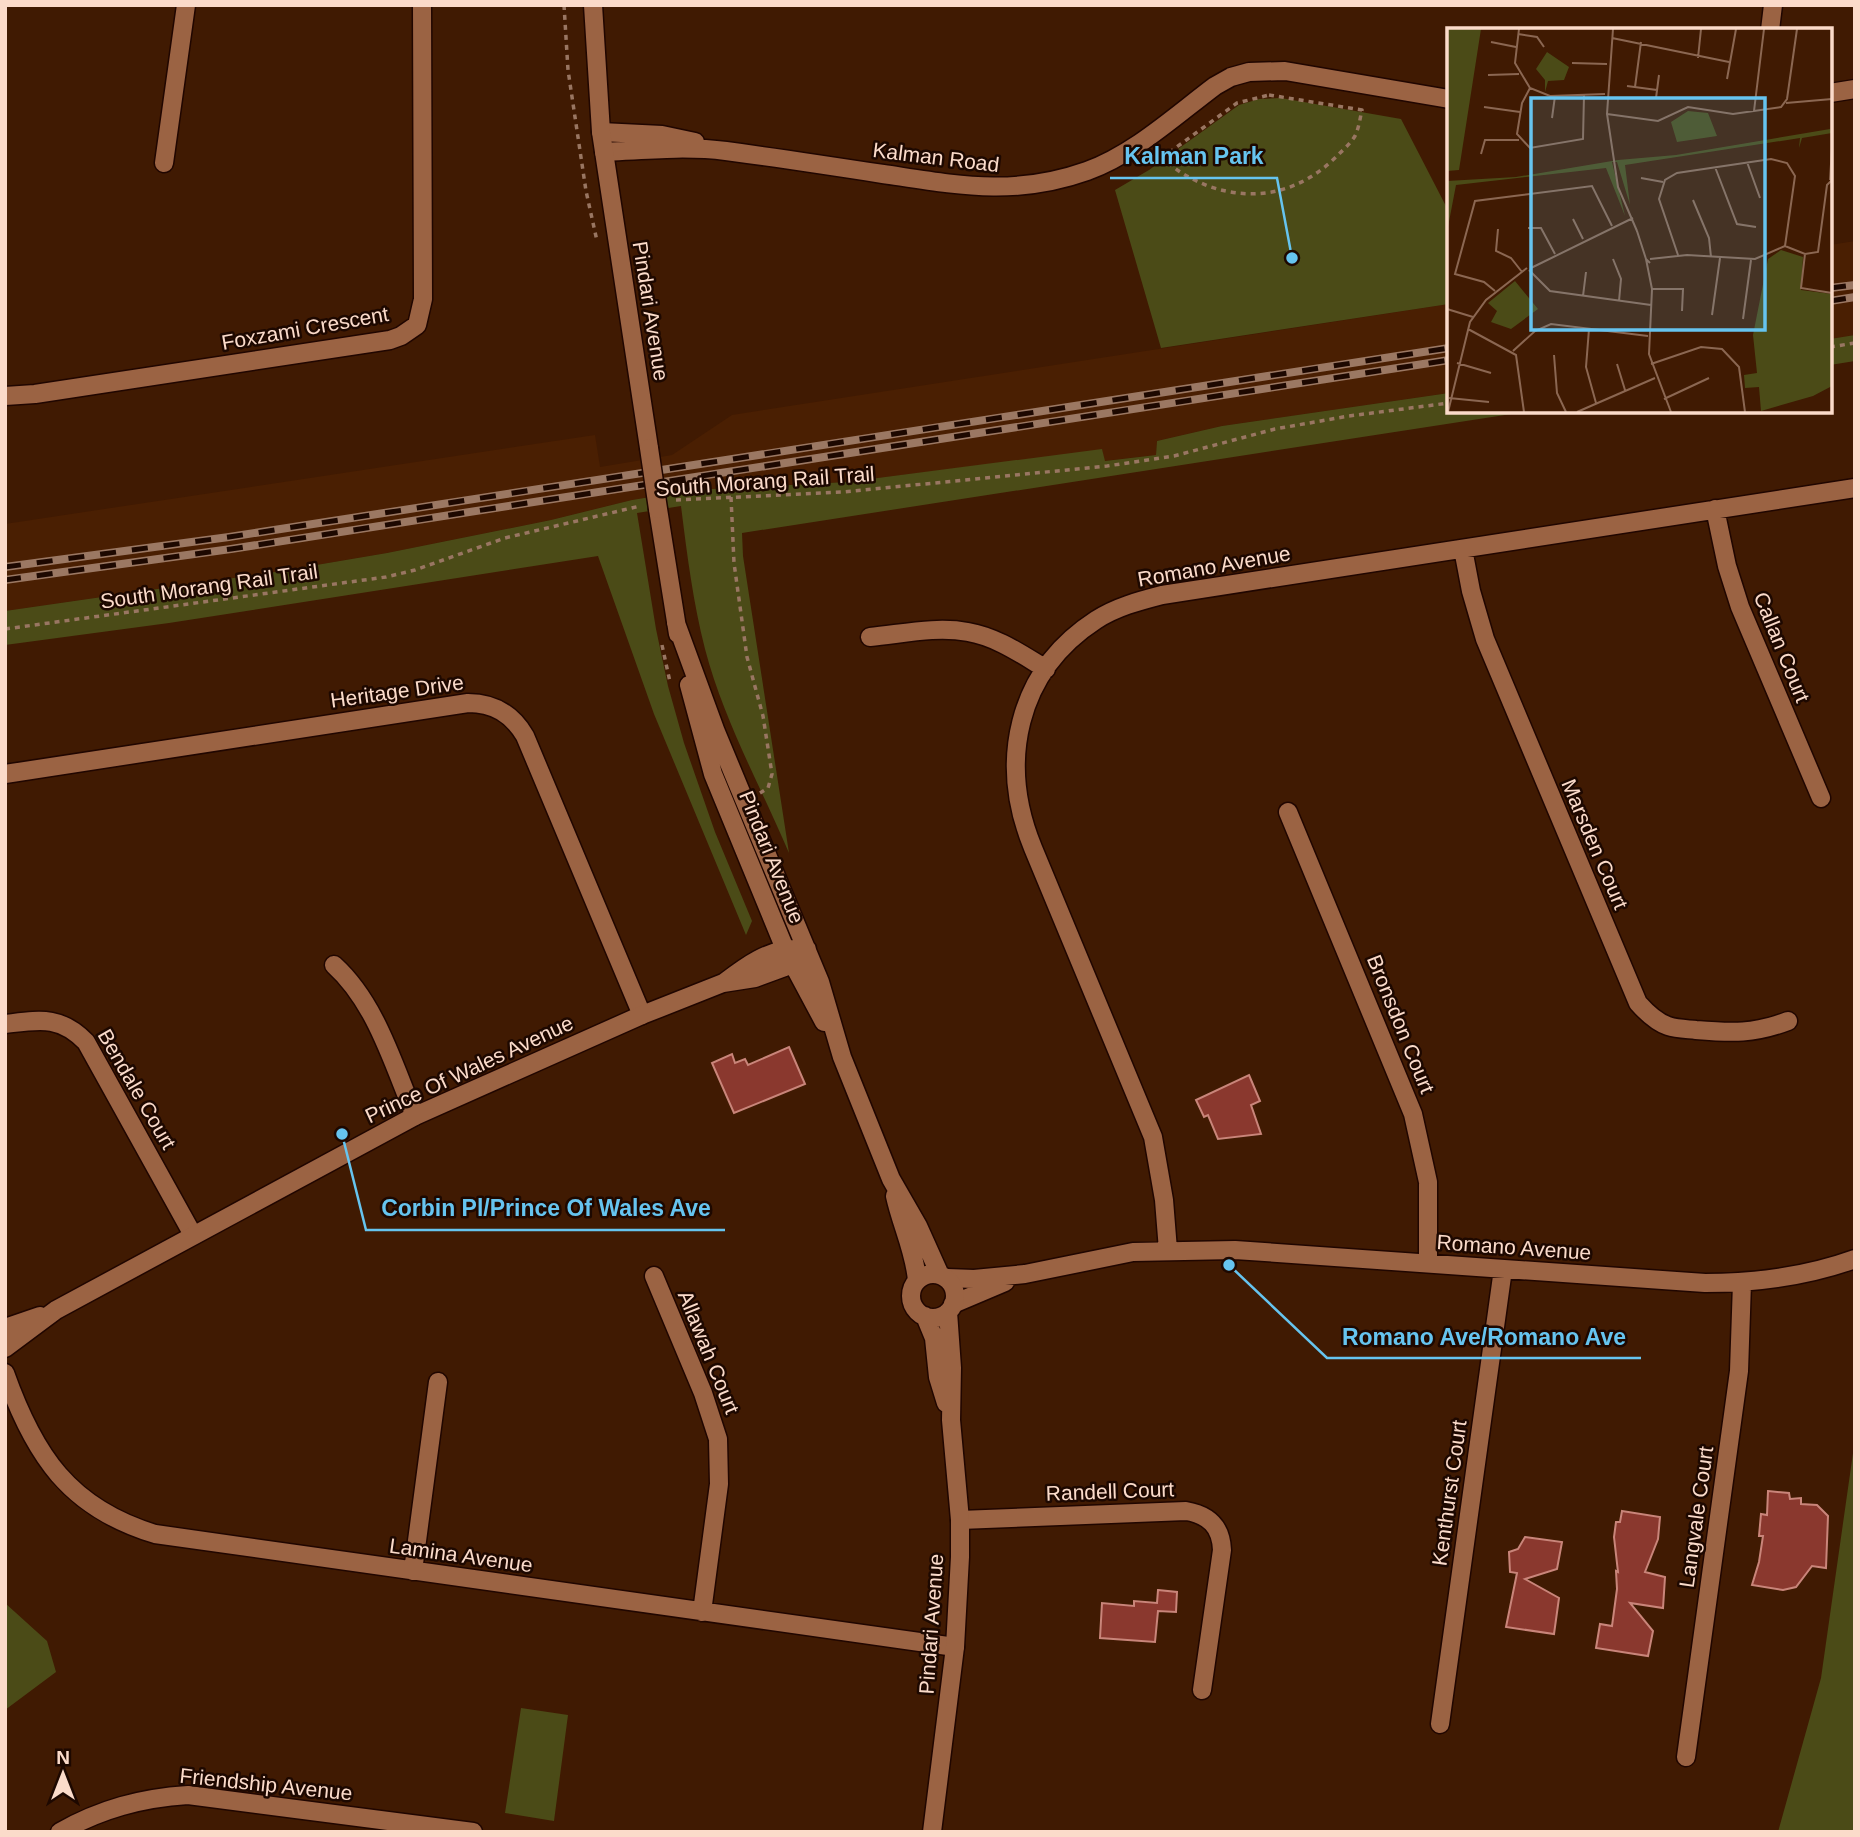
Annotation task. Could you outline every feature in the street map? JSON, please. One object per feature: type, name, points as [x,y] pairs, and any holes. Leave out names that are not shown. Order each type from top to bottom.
[{"type":"street","points":[[164,163],[186,5]]},
{"type":"street","name":"Foxzami Crescent","points":[[5,396],[35,394],[390,340],[417,325],[423,299],[422,5]]},
{"type":"street","name":"Pindari Avenue","points":[[593,5],[601,132],[649,448],[655,506],[692,699],[713,774],[789,956],[842,1056]]},
{"type":"street","points":[[1770,28],[1773,5]]},
{"type":"street","name":"Kalman Road","points":[[601,132],[662,135],[722,150],[944,183],[1005,188],[1044,184],[1090,170],[1111,160],[1215,86],[1248,72],[1285,71],[1447,99]]},
{"type":"street","points":[[1832,93],[1855,89]]},
{"type":"street","name":"Kalman Road","points":[[604,152],[722,150]]},
{"type":"street","name":"Romano Avenue","points":[[1168,1250],[1163,1189],[1153,1138],[1032,848],[1018,805],[1015,781],[1017,741],[1031,695],[1060,651],[1096,620],[1139,601],[1855,488]]},
{"type":"street","name":"Callan Court","points":[[1715,509],[1736,596],[1821,798]]},
{"type":"street","name":"Marsden Court","points":[[1463,549],[1471,591],[1485,639],[1638,1003],[1657,1020],[1668,1026],[1681,1028],[1737,1034],[1755,1032],[1788,1021]]},
{"type":"street","name":"Pindari Avenue","points":[[677,623],[697,683],[820,982],[842,1056],[891,1179],[944,1277]]},
{"type":"street","points":[[870,638],[933,630],[969,632],[1006,645],[1046,669]]},
{"type":"street","name":"Heritage Drive","points":[[5,774],[468,702],[495,707],[511,718],[525,736],[642,1015]]},
{"type":"street","name":"Bronsdon Court","points":[[1288,812],[1413,1114],[1428,1182],[1428,1264]]},
{"type":"street","name":"Prince Of Wales Avenue","points":[[5,1348],[56,1310],[415,1116],[642,1015],[723,983],[755,978],[789,956],[807,949]]},
{"type":"street","points":[[334,965],[348,978],[366,1003],[415,1116]]},
{"type":"street","name":"Bendale Court","points":[[5,1024],[51,1021],[70,1027],[86,1042],[193,1235]]},
{"type":"street","name":"Pindari Avenue","points":[[891,1179],[901,1224],[914,1258],[917,1281]]},
{"type":"street","name":"Romano Avenue","points":[[944,1277],[974,1279],[1025,1274],[1103,1256],[1168,1250],[1261,1251],[1704,1283],[1742,1283],[1802,1275],[1855,1259]]},
{"type":"street","name":"Kenthurst Court","points":[[1440,1724],[1503,1269]]},
{"type":"street","points":[[928,1274],[944,1277],[955,1291],[951,1308],[937,1317],[925,1316],[912,1300],[911,1294],[917,1281],[928,1274]]},
{"type":"street","name":"Romano Avenue","points":[[951,1308],[1025,1274]]},
{"type":"street","name":"Allawah Court","points":[[654,1276],[703,1393],[718,1439],[719,1484],[702,1612]]},
{"type":"street","name":"Langvale Court","points":[[1686,1757],[1739,1371],[1742,1283]]},
{"type":"street","name":"Pindari Avenue","points":[[932,1832],[955,1647],[960,1520],[951,1420],[951,1308]]},
{"type":"street","name":"Prince Of Wales Avenue","points":[[5,1328],[56,1310]]},
{"type":"street","name":"Pindari Avenue","points":[[925,1316],[934,1338],[938,1377],[951,1420]]},
{"type":"street","name":"Lamina Avenue","points":[[5,1373],[11,1398],[65,1483],[80,1498],[120,1523],[155,1534],[955,1647]]},
{"type":"street","points":[[413,1571],[438,1382]]},
{"type":"street","name":"Randell Court","points":[[960,1520],[1186,1511],[1207,1518],[1214,1523],[1218,1531],[1222,1550],[1202,1690]]},
{"type":"street","name":"Friendship Avenue","points":[[60,1832],[91,1816],[126,1804],[159,1797],[188,1795],[463,1831]]},
{"type":"path","points":[[1259,96],[1282,96],[1362,110],[1354,136],[1330,163],[1305,181],[1277,192],[1248,195],[1216,189],[1182,174],[1163,157],[1228,109],[1259,96]]},
{"type":"path","points":[[1832,346],[1855,343]]},
{"type":"path","name":"South Morang Rail Trail","points":[[5,629],[394,575],[505,538],[655,506],[731,496],[843,492],[1141,462],[1275,429],[1447,403]]},
{"type":"path","points":[[731,496],[734,563],[747,657],[763,716],[772,774],[771,783],[765,791],[745,800]]},
{"type":"shaded area","points":[[1281,98],[1401,119],[1447,208],[1447,304],[1161,348],[1115,190],[1149,170],[1239,105],[1259,99]]},
{"type":"shaded area","points":[[1855,241],[1855,335],[1832,339],[1832,245]]},
{"type":"shaded area","points":[[1447,304],[1447,393],[1222,426],[1157,441],[1156,455],[1104,461],[1102,450],[847,482],[693,490],[632,500],[551,520],[387,553],[5,611],[5,524],[595,435],[600,467],[672,455],[732,415]]},
{"type":"shaded area","points":[[1855,335],[1855,361],[1832,365],[1832,339]]},
{"type":"shaded area","points":[[1447,393],[1447,413],[1518,413],[742,533],[743,556],[789,853],[732,727],[713,676],[697,614],[681,506],[637,513],[668,686],[684,743],[715,832],[752,921],[746,935],[654,714],[598,556],[169,623],[5,645],[5,611],[387,553],[551,520],[632,500],[693,490],[847,482],[1102,449],[1105,461],[1156,455],[1157,441],[1222,426]]},
{"type":"shaded area","points":[[1855,1439],[1855,1832],[1778,1832],[1821,1678]]},
{"type":"shaded area","points":[[5,1603],[47,1641],[56,1672],[5,1710]]},
{"type":"shaded area","points":[[521,1708],[568,1715],[554,1821],[505,1813]]},
{"type":"building","points":[[789,1047],[805,1084],[734,1113],[712,1063],[732,1054],[735,1063],[745,1059],[748,1065]]},
{"type":"building","points":[[1249,1075],[1260,1101],[1251,1105],[1261,1134],[1218,1139],[1208,1115],[1204,1117],[1196,1100]]},
{"type":"building","points":[[1768,1491],[1789,1493],[1790,1499],[1801,1498],[1801,1504],[1817,1505],[1828,1516],[1826,1568],[1812,1566],[1796,1587],[1783,1590],[1752,1585],[1763,1536],[1759,1536],[1761,1514],[1767,1515]]},
{"type":"building","points":[[1622,1511],[1660,1517],[1658,1539],[1645,1572],[1665,1577],[1663,1608],[1630,1603],[1653,1631],[1648,1656],[1596,1648],[1600,1624],[1612,1626],[1617,1589],[1616,1571],[1618,1572],[1614,1537],[1616,1522],[1620,1522]]},
{"type":"building","points":[[1525,1537],[1562,1542],[1557,1569],[1525,1579],[1559,1598],[1554,1634],[1506,1627],[1517,1573],[1510,1572],[1509,1552],[1518,1549]]},
{"type":"building","points":[[1158,1590],[1177,1592],[1176,1612],[1158,1611],[1155,1642],[1100,1638],[1102,1603],[1134,1606],[1134,1601],[1157,1603]]},
{"type":"railway","points":[[1832,288],[1855,285]]},
{"type":"railway","points":[[1832,301],[1855,297]]},
{"type":"railway","points":[[5,567],[229,537],[1447,348]]},
{"type":"railway","points":[[5,580],[231,549],[1447,360]]},
{"type":"place","name":"Kalman Park","points":[[1292,258]]},
{"type":"place","name":"Corbin Pl/Prince Of Wales Ave","points":[[342,1134]]},
{"type":"place","name":"Romano Ave/Romano Ave","points":[[1229,1265]]}]
